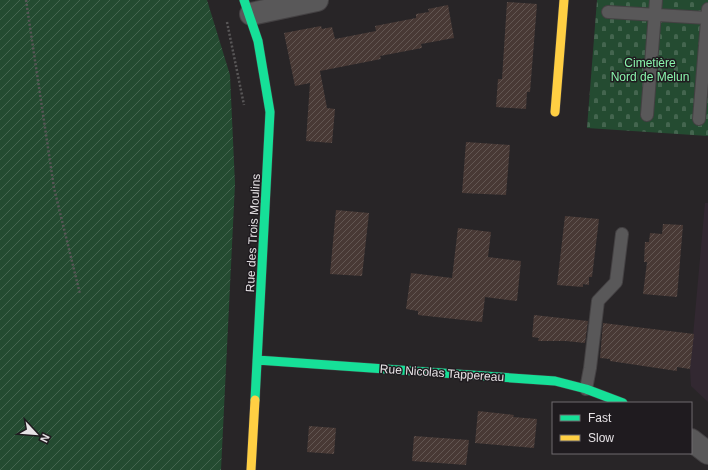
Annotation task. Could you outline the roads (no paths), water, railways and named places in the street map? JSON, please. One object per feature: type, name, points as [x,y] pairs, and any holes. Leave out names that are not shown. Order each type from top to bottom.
[{"type":"street","points":[[247,7],[316,0]]},
{"type":"street","points":[[555,112],[564,0]]},
{"type":"street","name":"Rue des Trois Moulins","points":[[247,7],[266,80],[270,112],[251,470]]},
{"type":"street","name":"Rue Nicolas Tappereau","points":[[257,360],[555,381],[586,389],[620,402]]},
{"type":"street","points":[[692,441],[708,452]]},
{"type":"lane","points":[[647,115],[656,0]]},
{"type":"lane","points":[[608,12],[708,14],[700,119]]},
{"type":"lane","points":[[586,389],[598,301],[616,282],[622,234]]},
{"type":"park label","name":"Cimetière Nord de Melun","points":[[650,70]]}]
